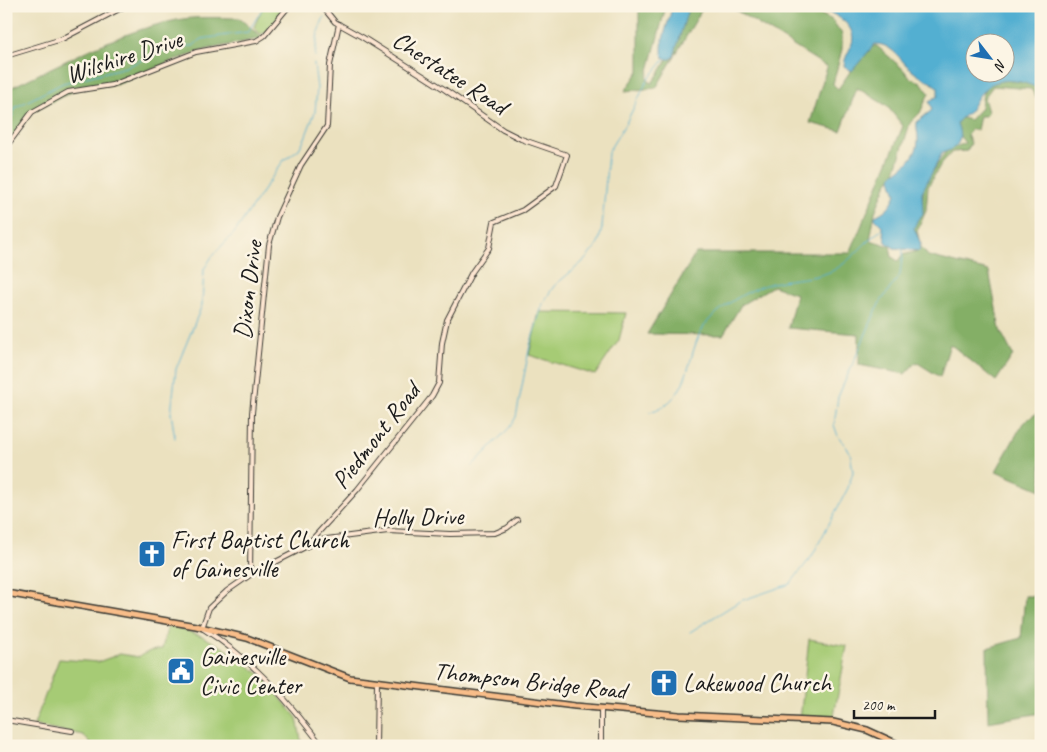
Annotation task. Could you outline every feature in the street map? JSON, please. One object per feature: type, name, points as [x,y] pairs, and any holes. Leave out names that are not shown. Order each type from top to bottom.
[{"type":"highway","name":"Thompson Bridge Road","points":[[6,593],[202,628],[247,638],[350,678],[601,708],[679,715],[833,722],[867,730],[902,746]]},
{"type":"highway","points":[[1036,746],[1041,744]]},
{"type":"street","points":[[6,56],[62,39],[125,6]]},
{"type":"street","name":"Wilshire Drive","points":[[6,147],[26,118],[42,104],[76,89],[100,87],[131,79],[196,52],[256,41],[264,36],[289,6]]},
{"type":"street","name":"Chestatee Road","points":[[322,6],[329,17],[339,24],[444,89],[503,130],[521,139],[567,155],[556,186],[536,202],[514,214],[505,216]]},
{"type":"street","name":"Dixon Drive","points":[[250,575],[252,413],[269,246],[277,217],[301,165],[327,126],[330,65],[339,24]]},
{"type":"street","name":"Piedmont Road","points":[[319,534],[366,480],[432,396],[439,383],[442,343],[447,320],[472,272],[489,248],[494,222],[505,216]]},
{"type":"street","name":"Holly Drive","points":[[202,628],[205,616],[213,603],[250,575],[319,540],[388,531],[450,534],[495,533],[507,528],[516,520]]},
{"type":"street","points":[[319,534],[319,540]]},
{"type":"street","points":[[308,545],[319,534]]},
{"type":"street","points":[[202,628],[234,648],[266,676],[322,746]]},
{"type":"street","points":[[376,746],[377,682]]},
{"type":"street","points":[[601,708],[601,746]]},
{"type":"street","points":[[6,720],[72,731]]},
{"type":"green space","points":[[263,6],[287,6],[265,33],[260,34],[254,27]]},
{"type":"green space","points":[[666,6],[647,78],[651,84],[668,57],[687,6],[704,6],[656,88],[625,91],[639,71],[639,8]]},
{"type":"green space","points":[[729,6],[765,6],[775,9],[804,6],[832,20],[842,34],[842,49],[833,84],[838,89],[868,46],[877,46],[903,69],[910,78],[921,82],[929,93],[920,113],[910,123],[895,172],[886,185],[875,212],[870,240],[890,246],[892,257],[898,261],[902,255],[918,251],[913,238],[913,220],[920,215],[924,185],[946,151],[965,143],[953,127],[958,117],[970,120],[981,108],[983,92],[993,82],[1014,82],[1014,80],[1028,82],[1039,89],[1041,105],[1031,89],[993,86],[984,98],[988,112],[986,116],[980,116],[977,130],[972,129],[967,135],[971,143],[967,151],[952,152],[941,164],[928,187],[926,211],[917,231],[921,247],[928,256],[989,271],[1000,330],[1013,355],[996,381],[950,344],[940,377],[916,362],[905,374],[859,365],[859,334],[788,328],[796,294],[773,286],[741,305],[723,335],[647,334],[696,253],[850,253],[903,126],[887,106],[857,88],[841,131],[810,123],[827,67]]},
{"type":"green space","points":[[192,18],[239,18],[263,38],[208,49],[172,61],[121,83],[78,89],[31,112],[6,147],[6,90],[90,50],[155,25]]},
{"type":"green space","points":[[539,312],[626,313],[619,340],[595,375],[529,355]]},
{"type":"green space","points":[[1041,410],[1041,490],[996,471],[1023,423]]},
{"type":"green space","points":[[1025,596],[1041,596],[1041,713],[988,722],[987,648],[1021,638]]},
{"type":"green space","points":[[168,625],[202,636],[229,651],[261,675],[297,718],[302,746],[93,746],[83,735],[34,725],[59,659],[98,662],[120,654],[138,657],[150,651],[162,649]]},
{"type":"green space","points":[[809,639],[847,646],[833,721],[800,720]]},
{"type":"water","points":[[672,6],[689,6],[674,56],[671,59],[664,59],[662,54],[663,40]]},
{"type":"water","points":[[765,6],[1041,6],[1041,90],[1014,80],[1014,32],[964,32],[964,82],[999,82],[988,86],[978,97],[969,112],[957,123],[960,134],[958,142],[953,148],[942,153],[922,192],[923,214],[918,219],[914,228],[921,244],[919,251],[894,248],[886,242],[882,226],[875,219],[875,216],[888,208],[896,194],[891,179],[892,175],[906,164],[916,151],[918,139],[917,122],[932,110],[929,101],[938,96],[938,88],[915,73],[892,51],[882,45],[875,44],[852,71],[844,66],[853,37],[849,26],[829,12],[805,7],[787,8],[771,13]]},
{"type":"waterway","points":[[6,123],[12,117],[16,107],[63,83],[126,67],[173,46],[193,46],[201,39],[248,32],[264,6]]},
{"type":"waterway","points":[[327,10],[329,6]]},
{"type":"waterway","points":[[315,56],[318,32],[324,17]]},
{"type":"waterway","points":[[472,466],[510,427],[516,417],[530,345],[543,303],[554,286],[585,260],[598,244],[602,228],[608,152],[627,121],[647,81],[665,59]]},
{"type":"waterway","points":[[175,438],[171,413],[176,369],[202,305],[204,269],[213,255],[235,232],[283,161],[299,149],[305,138],[315,112],[317,88],[314,64]]},
{"type":"waterway","points":[[650,412],[665,405],[675,396],[682,384],[701,331],[709,320],[725,306],[762,286],[828,273],[841,266],[883,229]]},
{"type":"waterway","points":[[690,632],[740,601],[790,584],[812,556],[848,488],[853,472],[850,452],[838,436],[834,425],[838,397],[879,304],[900,275],[903,250]]},
{"type":"place","name":"First Baptist Church of Gainesville","points":[[152,554]]},
{"type":"place","name":"Gainesville Civic Center","points":[[181,671]]},
{"type":"place","name":"Lakewood Church","points":[[664,683]]}]
